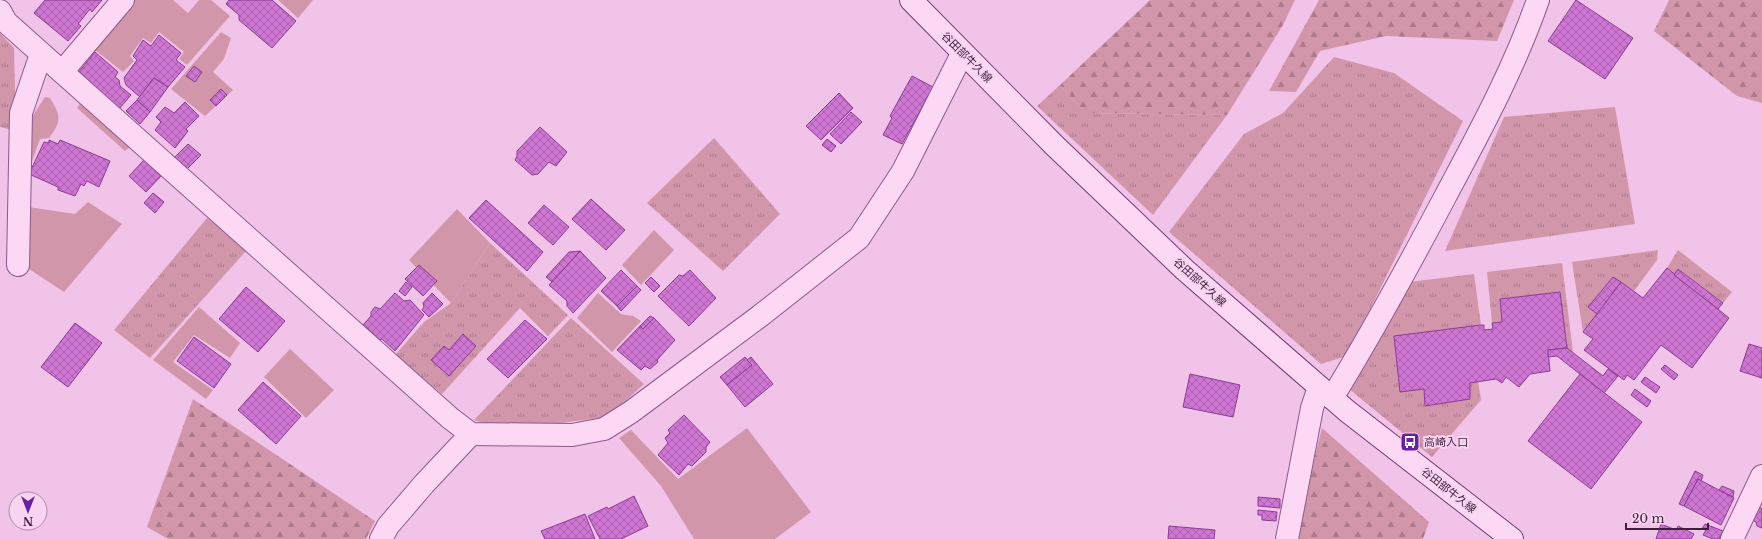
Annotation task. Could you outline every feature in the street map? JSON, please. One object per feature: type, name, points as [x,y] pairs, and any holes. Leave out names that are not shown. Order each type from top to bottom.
[{"type":"street","points":[[62,72],[123,0]]},
{"type":"street","name":"谷田部牛久線","points":[[911,0],[962,54],[1054,145],[1185,270],[1325,393],[1512,539]]},
{"type":"street","points":[[1287,539],[1312,408],[1325,393],[1416,251],[1495,103],[1526,35],[1538,0]]},
{"type":"street","points":[[0,11],[6,22],[41,54],[450,418],[471,434],[572,435],[604,429],[631,412],[760,316],[859,238],[903,171],[962,54]]},
{"type":"street","points":[[18,265],[21,113],[41,54]]},
{"type":"street","points":[[381,539],[388,526],[424,484],[471,434]]},
{"type":"street","points":[[1732,539],[1762,476]]},
{"type":"green space","points":[[135,0],[173,0],[188,13],[199,0],[211,0],[230,16],[187,65],[179,59],[184,52],[159,32],[151,43],[143,38],[130,56],[134,61],[123,72],[95,50]]},
{"type":"green space","points":[[278,0],[313,0],[298,18]]},
{"type":"green space","points":[[1150,0],[1295,0],[1283,25],[1227,115],[1086,113],[1060,85]]},
{"type":"green space","points":[[1319,0],[1514,0],[1497,41],[1386,36],[1320,51],[1296,92],[1269,91]]},
{"type":"green space","points":[[1669,0],[1762,0],[1762,103],[1737,96],[1654,31]]},
{"type":"green space","points":[[221,32],[231,38],[224,59],[213,72],[233,90],[205,116],[171,89]]},
{"type":"green space","points":[[0,33],[14,48],[16,131],[0,127]]},
{"type":"green space","points":[[1334,57],[1394,73],[1463,121],[1347,356],[1321,364],[1169,232],[1244,134],[1283,113]]},
{"type":"green space","points":[[1060,85],[1086,113],[1227,115],[1153,215],[1037,106]]},
{"type":"green space","points":[[45,97],[50,98],[56,109],[58,114],[58,123],[49,138],[40,139],[30,167],[28,123]]},
{"type":"green space","points":[[81,102],[131,146],[125,151],[77,108]]},
{"type":"green space","points":[[1615,107],[1635,224],[1445,251],[1504,117]]},
{"type":"green space","points":[[714,138],[780,214],[723,271],[647,203]]},
{"type":"green space","points":[[88,202],[122,224],[64,292],[29,269],[28,207],[75,214]]},
{"type":"green space","points":[[457,209],[490,243],[451,303],[409,260]]},
{"type":"green space","points":[[207,218],[247,250],[150,358],[114,330]]},
{"type":"green space","points":[[654,230],[674,250],[641,285],[622,265]]},
{"type":"green space","points":[[490,243],[568,315],[548,336],[520,308],[442,394],[395,355],[424,322],[451,303]]},
{"type":"green space","points":[[1658,250],[1657,260],[1634,291],[1613,277],[1588,307],[1597,314],[1583,332],[1572,262]]},
{"type":"green space","points":[[1678,250],[1732,292],[1723,303],[1679,269],[1674,275],[1667,268]]},
{"type":"green space","points":[[1562,263],[1573,352],[1567,348],[1560,292],[1500,299],[1502,322],[1492,323],[1487,272]]},
{"type":"green space","points":[[1474,274],[1481,325],[1394,336],[1400,391],[1424,389],[1425,406],[1470,383],[1478,381],[1481,400],[1432,457],[1349,389],[1409,282]]},
{"type":"green space","points":[[598,293],[621,314],[633,316],[641,321],[612,352],[577,318]]},
{"type":"green space","points":[[199,307],[240,343],[230,358],[194,335],[173,362],[213,390],[206,399],[153,360]]},
{"type":"green space","points":[[571,318],[644,384],[608,417],[552,424],[489,425],[474,420]]},
{"type":"green space","points":[[290,349],[334,390],[306,418],[264,377]]},
{"type":"green space","points":[[193,399],[375,521],[366,539],[168,539],[147,527]]},
{"type":"green space","points":[[747,428],[811,512],[775,539],[694,539],[661,486],[619,438],[631,430],[678,479]]},
{"type":"green space","points":[[1322,428],[1429,522],[1423,539],[1294,539]]},
{"type":"building","points":[[45,0],[102,0],[92,12],[90,9],[78,24],[81,26],[68,41],[34,13]]},
{"type":"building","points":[[229,0],[272,0],[296,21],[272,48],[239,20],[239,15],[226,4]]},
{"type":"building","points":[[1576,0],[1633,38],[1605,79],[1548,41]]},
{"type":"building","points":[[159,35],[181,53],[176,60],[185,67],[168,87],[154,78],[140,97],[126,85],[124,78],[137,60],[133,56],[143,40],[151,46]]},
{"type":"building","points":[[95,52],[118,72],[115,77],[119,80],[120,86],[131,95],[119,109],[78,73]]},
{"type":"building","points":[[194,66],[202,72],[195,82],[186,76]]},
{"type":"building","points":[[912,76],[933,87],[902,144],[883,135],[892,118],[890,116]]},
{"type":"building","points":[[154,78],[168,87],[150,112],[137,100]]},
{"type":"building","points":[[221,89],[227,95],[216,106],[210,100]]},
{"type":"building","points":[[839,93],[853,108],[821,140],[806,126]]},
{"type":"building","points":[[137,100],[150,112],[140,124],[126,111]]},
{"type":"building","points":[[185,102],[199,116],[186,129],[188,131],[175,148],[155,130],[161,122],[156,117],[165,107],[174,113]]},
{"type":"building","points":[[851,112],[862,122],[841,144],[830,134]]},
{"type":"building","points":[[540,127],[567,152],[556,166],[549,162],[538,174],[532,175],[515,160],[517,151]]},
{"type":"building","points":[[827,139],[836,146],[831,152],[822,145]]},
{"type":"building","points":[[49,140],[58,144],[60,140],[110,161],[99,187],[87,181],[84,186],[81,184],[75,196],[58,190],[58,187],[29,174],[44,142],[49,143]]},
{"type":"building","points":[[188,144],[201,155],[187,169],[175,157]]},
{"type":"building","points":[[144,160],[162,175],[146,192],[129,176]]},
{"type":"building","points":[[153,193],[164,202],[155,213],[144,203]]},
{"type":"building","points":[[591,199],[625,230],[606,250],[572,219]]},
{"type":"building","points":[[486,200],[543,252],[527,271],[469,218]]},
{"type":"building","points":[[544,205],[569,227],[553,245],[528,223]]},
{"type":"building","points":[[580,251],[606,278],[573,313],[567,306],[567,301],[549,285]]},
{"type":"building","points":[[580,251],[552,282],[546,277],[569,252]]},
{"type":"building","points":[[419,265],[437,281],[423,296],[405,279]]},
{"type":"building","points":[[1667,268],[1729,318],[1692,368],[1661,345],[1634,380],[1627,375],[1624,380],[1584,350],[1593,339],[1583,332],[1621,282],[1643,298]]},
{"type":"building","points":[[1678,269],[1723,303],[1718,309],[1674,275]]},
{"type":"building","points":[[621,270],[637,286],[617,306],[601,291]]},
{"type":"building","points":[[690,270],[716,298],[689,326],[658,296],[679,275],[683,276]]},
{"type":"building","points":[[651,277],[660,286],[654,292],[645,283]]},
{"type":"building","points":[[1613,277],[1621,282],[1597,314],[1588,307]]},
{"type":"building","points":[[406,282],[412,287],[405,296],[399,291]]},
{"type":"building","points":[[637,286],[641,290],[621,311],[617,306]]},
{"type":"building","points":[[246,287],[285,321],[258,352],[219,319]]},
{"type":"building","points":[[1560,292],[1567,348],[1548,350],[1550,371],[1530,374],[1519,387],[1506,377],[1502,383],[1496,379],[1470,383],[1470,399],[1425,406],[1424,389],[1400,392],[1394,336],[1481,325],[1484,325],[1484,330],[1493,329],[1492,323],[1502,322],[1500,299]]},
{"type":"building","points":[[395,293],[404,301],[410,300],[424,315],[395,351],[382,339],[379,340],[363,325],[371,316],[371,312],[375,307],[380,309]]},
{"type":"building","points":[[432,293],[443,304],[429,317],[422,310],[424,307],[423,303]]},
{"type":"building","points":[[650,316],[654,318],[643,329],[640,326]]},
{"type":"building","points":[[654,318],[675,340],[657,360],[658,362],[650,369],[645,366],[641,370],[617,350],[640,326],[643,329]]},
{"type":"building","points":[[525,320],[547,339],[508,378],[487,359]]},
{"type":"building","points":[[75,323],[102,343],[68,387],[41,367]]},
{"type":"building","points":[[463,334],[476,346],[449,376],[431,360],[444,346],[449,350]]},
{"type":"building","points":[[194,337],[231,364],[214,388],[177,361]]},
{"type":"building","points":[[1749,344],[1762,348],[1762,378],[1740,371]]},
{"type":"building","points":[[1567,348],[1603,376],[1608,369],[1618,376],[1604,393],[1557,356],[1548,357],[1548,350]]},
{"type":"building","points":[[745,357],[752,365],[727,385],[720,377]]},
{"type":"building","points":[[751,357],[773,384],[745,407],[727,385],[752,365],[747,360]]},
{"type":"building","points":[[1665,365],[1678,375],[1674,380],[1661,369]]},
{"type":"building","points":[[1190,374],[1240,385],[1233,417],[1183,407]]},
{"type":"building","points":[[1580,374],[1642,422],[1591,489],[1528,441]]},
{"type":"building","points":[[1645,377],[1660,387],[1656,393],[1641,382]]},
{"type":"building","points":[[263,382],[301,416],[276,444],[238,410]]},
{"type":"building","points":[[1635,389],[1651,401],[1647,407],[1631,395]]},
{"type":"building","points":[[684,415],[710,442],[706,447],[706,452],[692,466],[688,464],[679,475],[658,455],[668,443],[665,438],[670,433],[668,430]]},
{"type":"building","points":[[1695,471],[1703,475],[1701,481],[1698,479],[1684,506],[1679,504]]},
{"type":"building","points":[[1698,479],[1734,498],[1721,525],[1684,506]]},
{"type":"building","points":[[1722,486],[1734,491],[1733,497],[1719,490]]},
{"type":"building","points":[[634,496],[648,526],[621,539],[600,539],[588,516],[607,507],[608,509]]},
{"type":"building","points":[[1258,497],[1280,499],[1280,508],[1258,506]]},
{"type":"building","points":[[1759,507],[1762,509],[1762,528],[1757,526],[1756,522],[1752,520]]},
{"type":"building","points":[[1258,510],[1277,512],[1276,521],[1262,520],[1262,515],[1258,515]]},
{"type":"building","points":[[585,514],[595,539],[545,539],[541,531]]},
{"type":"building","points":[[1661,524],[1676,530],[1678,526],[1694,534],[1691,539],[1656,539]]},
{"type":"building","points":[[1705,524],[1723,531],[1719,539],[1713,539],[1703,535],[1706,530],[1702,529]]},
{"type":"building","points":[[1169,526],[1215,530],[1214,539],[1168,539]]},
{"type":"place","name":"高崎入口","points":[[1410,442]]}]
